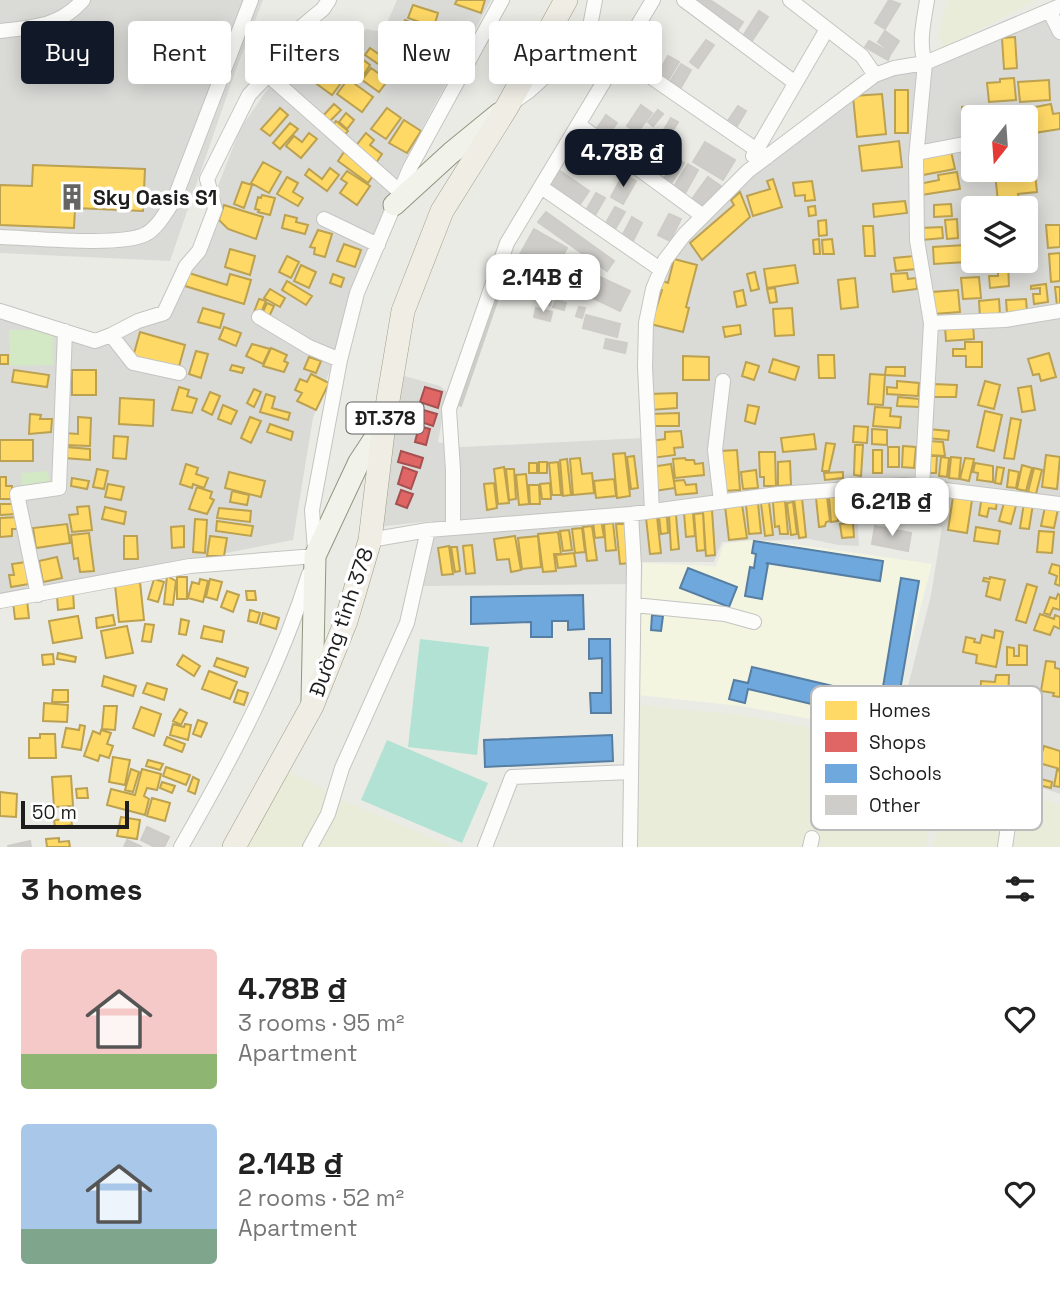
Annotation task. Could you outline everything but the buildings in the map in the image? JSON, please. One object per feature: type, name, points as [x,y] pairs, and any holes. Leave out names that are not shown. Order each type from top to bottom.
[{"type":"main road","name":"Đường tỉnh 378","points":[[234,847],[312,706],[346,621],[370,540],[384,424],[403,311],[442,211],[507,107],[566,0]]},
{"type":"main road","points":[[397,199],[507,107]]},
{"type":"main road","points":[[312,706],[315,556],[359,462],[384,424]]},
{"type":"street","points":[[0,31],[39,27],[62,18],[83,0]]},
{"type":"street","points":[[0,237],[123,241],[148,233],[174,201],[251,0]]},
{"type":"street","points":[[308,21],[329,0]]},
{"type":"street","points":[[181,847],[263,694],[296,617],[315,556],[312,510],[340,360],[357,293],[410,168],[502,0]]},
{"type":"street","points":[[592,21],[595,0]]},
{"type":"street","points":[[640,21],[653,0]]},
{"type":"street","points":[[684,0],[794,82]]},
{"type":"street","points":[[790,0],[862,56],[875,75]]},
{"type":"street","points":[[922,487],[931,323],[917,240],[917,153],[925,63],[921,51],[921,36],[927,0]]},
{"type":"street","points":[[761,153],[875,75],[894,68],[925,63],[1055,9],[1060,32]]},
{"type":"street","points":[[652,511],[645,368],[646,330],[653,289],[660,269],[673,249],[748,171],[761,153],[794,82],[827,29]]},
{"type":"street","points":[[0,311],[95,341],[138,321],[164,313],[186,266],[199,251],[215,209],[207,180],[249,94],[259,84]]},
{"type":"street","points":[[277,84],[397,199]]},
{"type":"street","points":[[507,107],[538,84]]},
{"type":"street","points":[[453,528],[449,409],[507,243],[602,84]]},
{"type":"street","points":[[661,84],[761,153]]},
{"type":"street","points":[[579,125],[704,216]]},
{"type":"street","points":[[917,153],[961,145]]},
{"type":"street","points":[[541,187],[660,269]]},
{"type":"street","points":[[324,219],[377,245]]},
{"type":"street","points":[[931,323],[1005,320],[1060,312]]},
{"type":"street","points":[[259,317],[309,347],[340,360]]},
{"type":"street","points":[[38,595],[17,494],[59,488],[65,331]]},
{"type":"street","points":[[111,335],[133,363],[179,373]]},
{"type":"street","points":[[721,502],[715,450],[723,381]]},
{"type":"street","points":[[370,540],[428,530],[631,514],[778,494],[904,485],[1060,504]]},
{"type":"street","points":[[630,847],[634,605],[631,514]]},
{"type":"street","points":[[310,847],[328,814],[342,768],[407,623],[428,530]]},
{"type":"street","points":[[0,601],[190,566],[315,556]]},
{"type":"street","points":[[634,605],[725,614],[754,622]]},
{"type":"street","points":[[485,847],[512,777],[631,772]]},
{"type":"shaded area","points":[[0,0],[263,0],[255,21],[245,21],[245,46],[231,84],[231,21],[128,21],[128,84],[231,84],[170,261],[0,253]]},
{"type":"shaded area","points":[[397,0],[491,0],[475,30],[475,21],[388,21]]},
{"type":"shaded area","points":[[948,0],[1037,0],[943,48],[938,33]]},
{"type":"shaded area","points":[[1060,5],[1060,794],[1042,788],[1042,686],[908,686],[931,595],[942,527],[915,522],[917,491],[856,494],[859,546],[810,539],[722,542],[714,562],[642,562],[641,584],[421,586],[432,521],[377,527],[401,375],[440,386],[447,392],[438,442],[461,447],[642,438],[646,348],[660,271],[687,237],[746,180],[845,100],[891,75]]},
{"type":"shaded area","points":[[366,29],[378,31],[378,84],[446,84],[402,166],[313,418],[293,540],[0,597],[0,316],[100,346],[120,335],[167,318],[240,129],[271,84],[364,84]]},
{"type":"shaded area","points":[[751,540],[932,564],[900,686],[811,686],[811,719],[741,706],[637,695],[643,563],[716,566],[724,544]]},
{"type":"shaded area","points":[[638,705],[742,715],[811,728],[811,830],[928,830],[926,847],[634,847]]},
{"type":"shaded area","points":[[289,771],[343,800],[452,847],[246,847]]},
{"type":"shaded area","points":[[1042,799],[1060,805],[1060,847],[1009,847],[1011,830],[1042,830]]},
{"type":"shaded area","points":[[935,830],[1002,830],[1000,847],[933,847]]},
{"type":"green space","points":[[9,330],[53,330],[53,365],[10,366]]},
{"type":"green space","points":[[48,471],[50,486],[22,488],[21,473]]},
{"type":"green space","points":[[420,639],[489,647],[477,755],[408,747]]},
{"type":"green space","points":[[387,740],[488,783],[462,843],[361,800]]},
{"type":"place","name":"Sky Oasis S1","points":[[72,197]]}]
